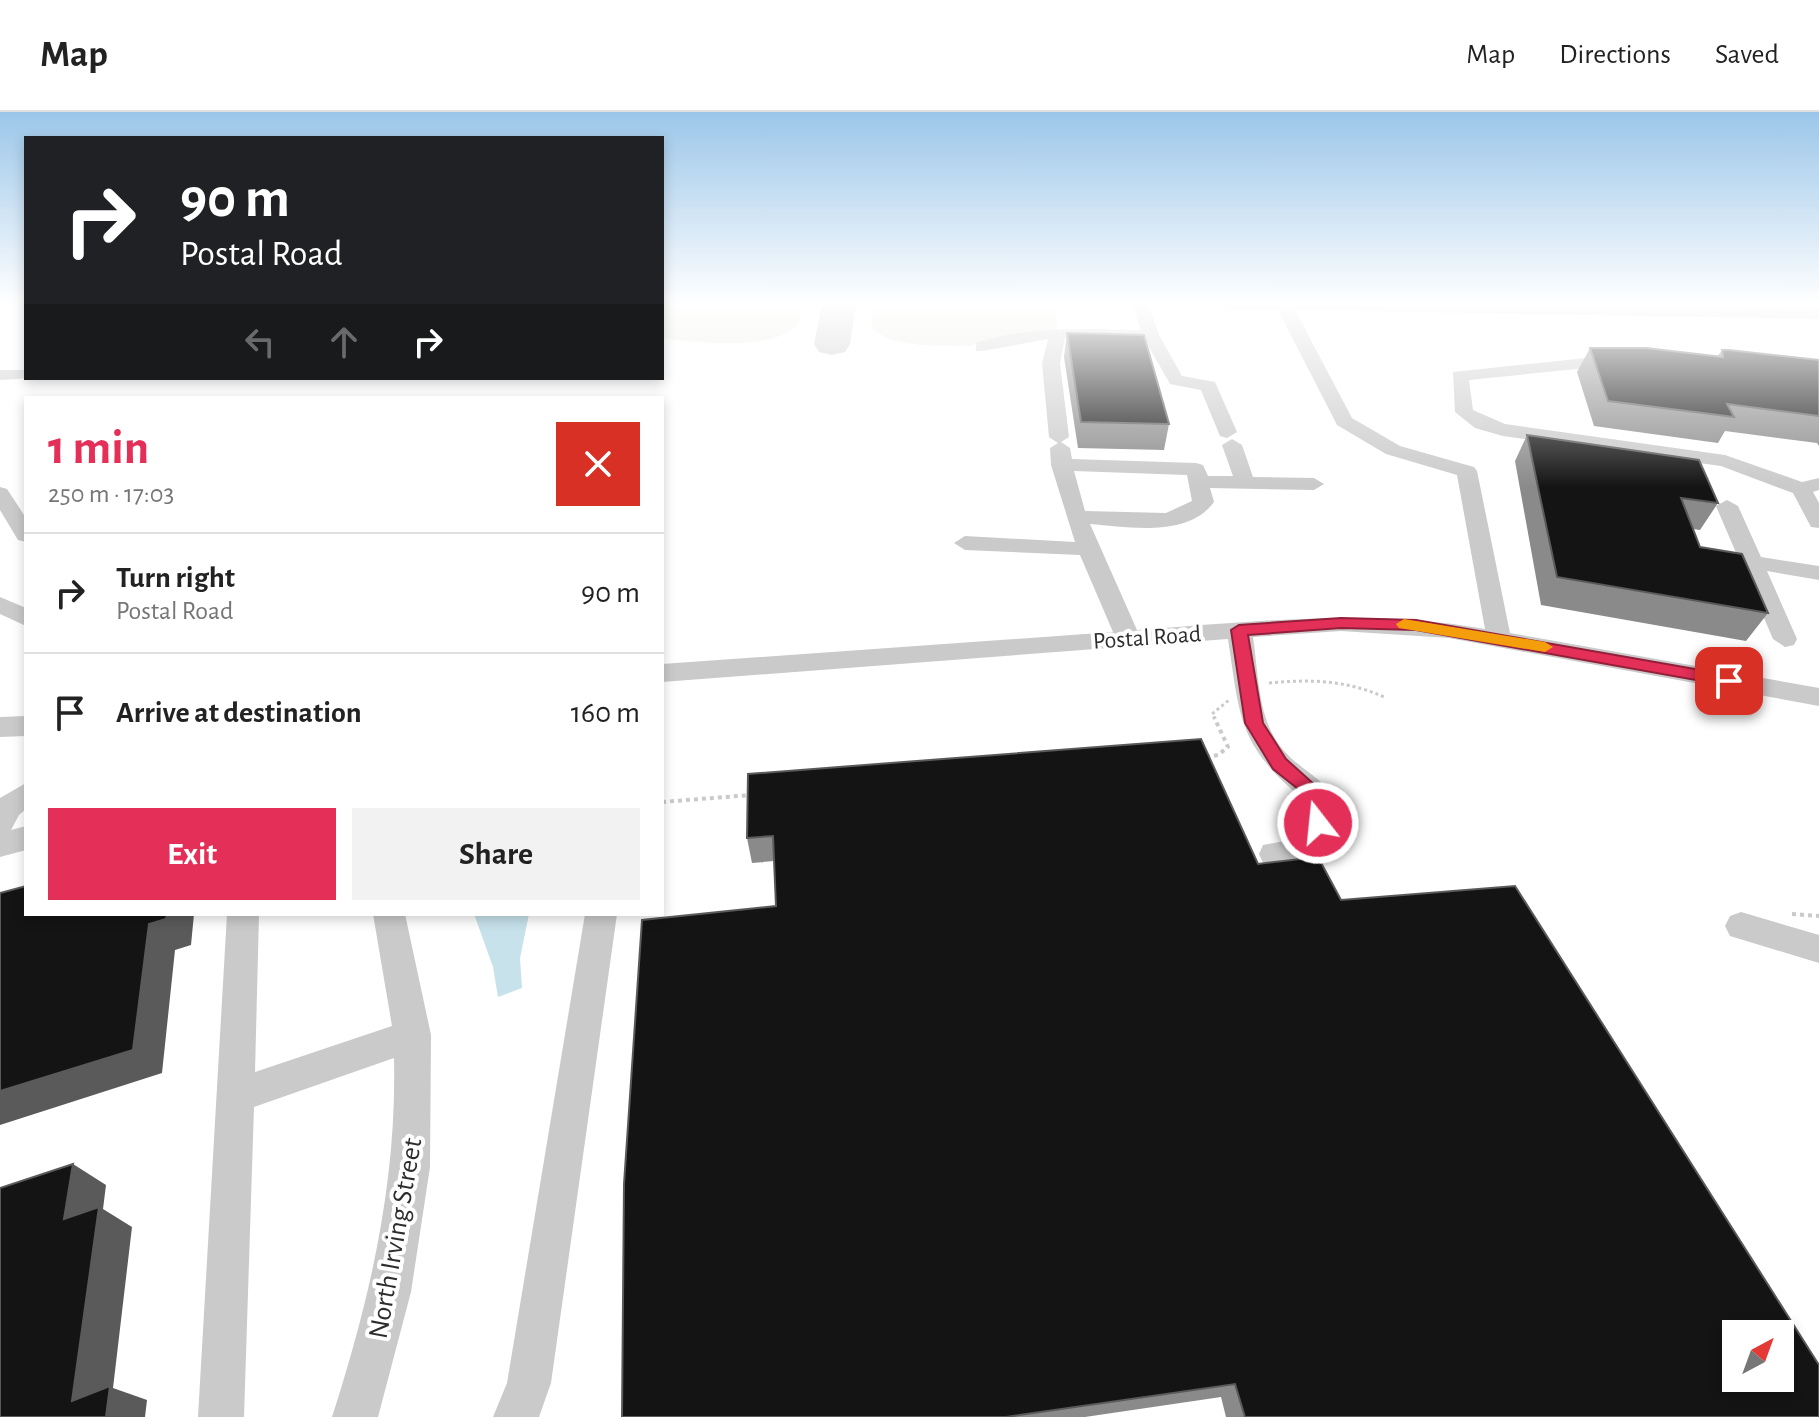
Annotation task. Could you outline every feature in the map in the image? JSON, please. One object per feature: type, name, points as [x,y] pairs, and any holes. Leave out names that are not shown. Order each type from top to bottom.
[{"type":"street","points":[[1051,365],[1060,450],[1088,549],[1128,638]]},
{"type":"street","points":[[1166,365],[1176,380],[1209,386],[1245,483]]},
{"type":"street","points":[[1315,365],[1344,421],[1393,450],[1467,471],[1499,639]]},
{"type":"street","points":[[1567,365],[1459,376],[1464,412],[1482,424],[1503,430],[1725,461],[1810,487],[1819,522]]},
{"type":"street","points":[[1623,365],[1644,366]]},
{"type":"street","points":[[0,375],[24,375]]},
{"type":"street","points":[[1060,450],[1196,469],[1204,496],[1201,508],[1182,519],[1079,517]]},
{"type":"street","points":[[1200,482],[1314,484]]},
{"type":"street","points":[[0,493],[24,532]]},
{"type":"street","points":[[1727,506],[1785,639]]},
{"type":"street","points":[[965,543],[1088,549]]},
{"type":"street","points":[[1752,562],[1819,573]]},
{"type":"street","points":[[0,604],[24,615]]},
{"type":"street","name":"Postal Road","points":[[664,673],[1239,630],[1383,623],[1499,639],[1819,697]]},
{"type":"street","points":[[1239,630],[1254,723],[1279,764],[1317,795],[1318,823],[1304,850],[1274,854]]},
{"type":"street","points":[[0,727],[24,726]]},
{"type":"street","points":[[0,824],[7,808],[24,795]]},
{"type":"street","points":[[0,845],[24,839]]},
{"type":"street","points":[[221,1417],[243,916]]},
{"type":"street","name":"North Irving Street","points":[[355,1417],[388,1300],[408,1190],[415,1098],[413,1035],[405,971],[390,916]]},
{"type":"street","points":[[516,1417],[529,1383],[601,916]]},
{"type":"street","points":[[1741,926],[1819,949]]},
{"type":"street","points":[[236,1096],[413,1035]]},
{"type":"path","points":[[1203,757],[1218,755],[1228,747],[1212,714],[1248,686],[1302,679],[1361,684],[1386,698]]},
{"type":"path","points":[[664,802],[756,795]]},
{"type":"water","points":[[475,916],[529,916],[520,958],[522,988],[498,997],[493,967]]},
{"type":"building","points":[[1072,365],[1152,365],[1169,424],[1081,422]]},
{"type":"building","points":[[1596,365],[1819,365],[1819,416],[1727,404],[1734,417],[1608,401]]},
{"type":"building","points":[[1527,435],[1699,460],[1718,503],[1681,498],[1700,547],[1742,554],[1768,613],[1557,577]]},
{"type":"building","points":[[1201,739],[1258,864],[1318,857],[1341,900],[1515,886],[1790,1320],[1722,1320],[1722,1392],[1794,1392],[1794,1326],[1819,1365],[1819,1417],[1245,1417],[1235,1384],[1006,1417],[622,1417],[624,1184],[642,920],[776,906],[773,836],[747,838],[748,774]]},
{"type":"building","points":[[24,887],[24,916],[167,916],[166,919],[149,924],[133,1050],[0,1091],[0,893]]},
{"type":"building","points":[[73,1164],[64,1219],[99,1207],[72,1401],[110,1386],[106,1417],[0,1417],[0,1188]]},
{"type":"slow traffic","points":[[1404,624],[1545,647]]},
{"type":"route","points":[[1318,823],[1317,795],[1279,764],[1254,723],[1239,630],[1341,623],[1416,625],[1729,681]]}]
